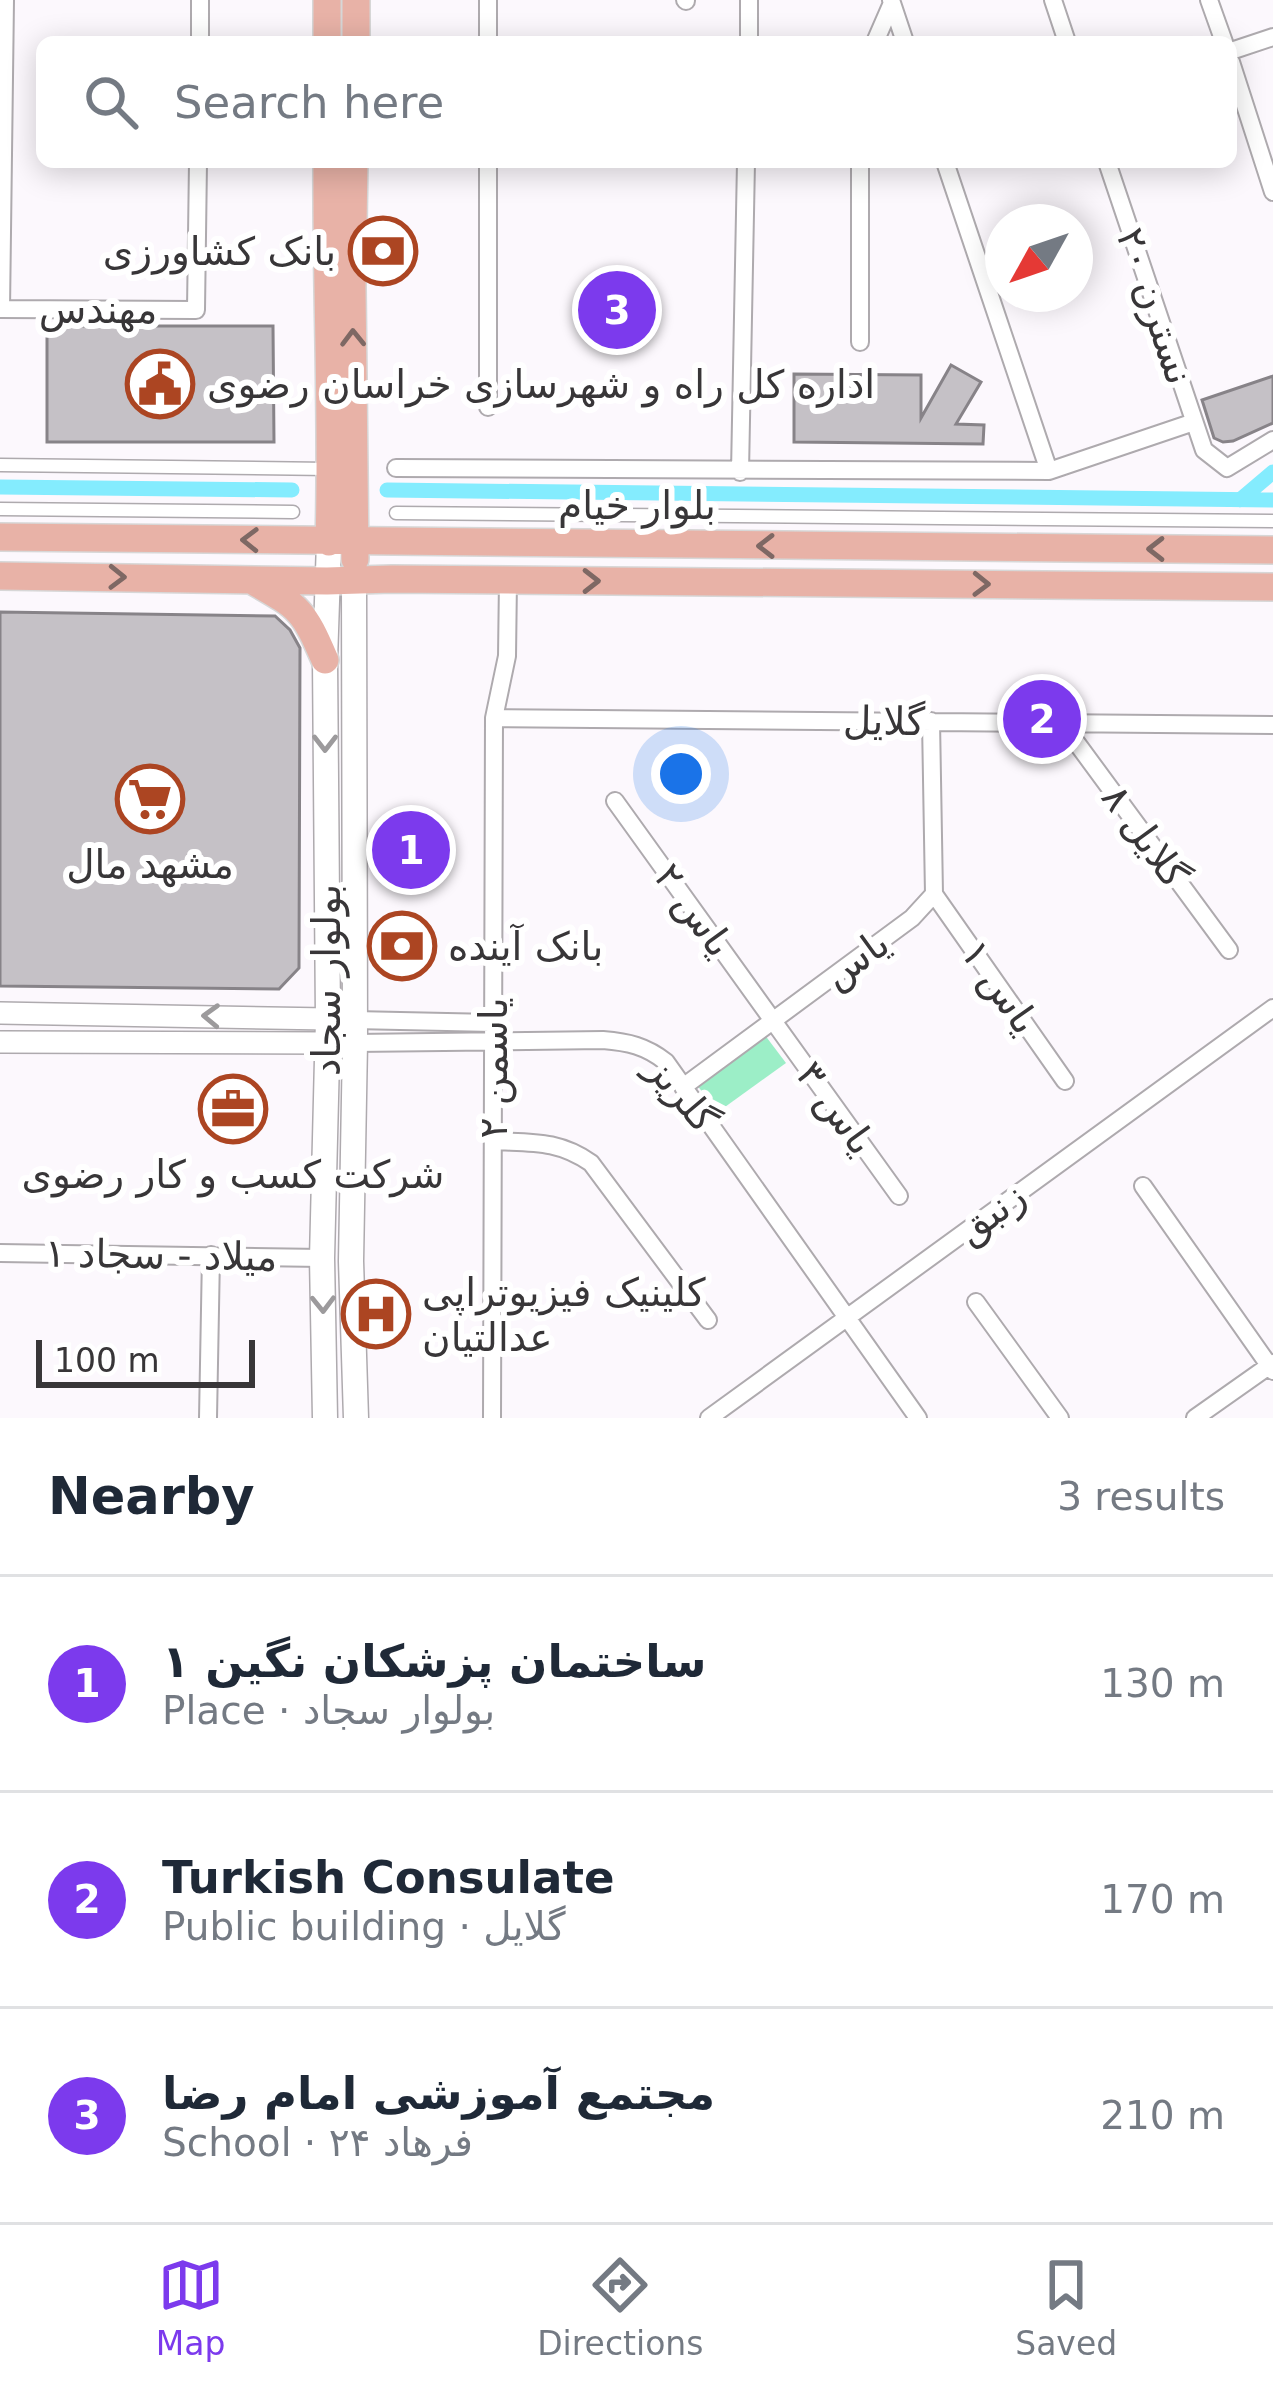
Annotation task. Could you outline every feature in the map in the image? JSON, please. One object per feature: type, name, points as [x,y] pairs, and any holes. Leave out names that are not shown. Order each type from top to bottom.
[{"type":"main road","points":[[327,0],[327,36]]},
{"type":"main road","points":[[356,0],[356,36]]},
{"type":"main road","points":[[327,168],[331,469],[342,541]]},
{"type":"main road","points":[[340,581],[354,168]]},
{"type":"main road","name":"بلوار خیام","points":[[0,537],[1273,550]]},
{"type":"main road","points":[[860,583],[850,576],[847,564],[851,553],[862,546]]},
{"type":"main road","name":"بلوار خیام","points":[[0,576],[1273,587]]},
{"type":"main road","points":[[249,579],[306,618],[325,660]]},
{"type":"main road","name":"بولوار سجاد","points":[[340,581],[325,660],[356,1418]]},
{"type":"main road","name":"بولوار سجاد","points":[[325,1418],[322,1258],[341,1031],[340,581]]},
{"type":"street","points":[[0,309],[5,0]]},
{"type":"street","points":[[200,0],[200,36]]},
{"type":"street","points":[[488,0],[488,36]]},
{"type":"street","points":[[748,36],[749,0]]},
{"type":"street","points":[[1053,0],[1065,36]]},
{"type":"street","points":[[1209,0],[1222,36]]},
{"type":"street","points":[[878,36],[892,2]]},
{"type":"street","points":[[892,2],[903,36]]},
{"type":"street","points":[[1237,49],[1273,37]]},
{"type":"street","points":[[1237,81],[1273,192]]},
{"type":"street","name":"مهندس","points":[[0,309],[196,310],[198,168]]},
{"type":"street","points":[[488,168],[488,407]]},
{"type":"street","points":[[740,472],[746,168]]},
{"type":"street","points":[[860,168],[860,342]]},
{"type":"street","points":[[947,168],[1049,471]]},
{"type":"street","name":"نسترن ۲۰","points":[[1109,168],[1204,450],[1227,468],[1273,440]]},
{"type":"street","points":[[396,468],[1049,471],[1195,422]]},
{"type":"street","points":[[0,465],[331,469]]},
{"type":"street","points":[[0,509],[293,512]]},
{"type":"street","points":[[396,513],[1273,521]]},
{"type":"street","name":"یاسمن ۲","points":[[492,1418],[494,718],[507,656],[508,580]]},
{"type":"street","name":"گلایل","points":[[494,718],[1273,724]]},
{"type":"street","points":[[931,722],[934,894]]},
{"type":"street","name":"گلایل ۸","points":[[1062,723],[1229,950]]},
{"type":"street","name":"یاس ۲","points":[[615,800],[773,1020]]},
{"type":"street","name":"یاس","points":[[683,1087],[912,918],[934,894]]},
{"type":"street","name":"یاس ۱","points":[[934,894],[1066,1081]]},
{"type":"street","name":"زنبق","points":[[709,1418],[1273,1008]]},
{"type":"street","points":[[0,1013],[341,1031]]},
{"type":"street","name":"یاس ۳","points":[[773,1020],[899,1196]]},
{"type":"street","points":[[0,1042],[493,1023]]},
{"type":"street","name":"گلریز","points":[[341,1031],[494,1044],[603,1040],[641,1045],[666,1062],[918,1418]]},
{"type":"street","points":[[494,1141],[569,1148],[590,1163],[708,1320]]},
{"type":"street","points":[[1143,1186],[1272,1366],[1195,1418]]},
{"type":"street","name":"میلاد - سجاد ۱","points":[[0,1252],[322,1258]]},
{"type":"street","points":[[208,1418],[211,1255]]},
{"type":"street","points":[[976,1302],[1060,1418]]},
{"type":"green space","points":[[761,1030],[786,1063],[718,1112],[693,1080]]},
{"type":"building","name":"اداره کل راه و شهرسازی خراسان رضوی","points":[[47,326],[273,326],[274,442],[47,442]]},
{"type":"building","points":[[951,365],[981,382],[956,424],[984,425],[983,444],[794,442],[794,374],[921,375],[921,418]]},
{"type":"building","points":[[1273,376],[1273,423],[1233,441],[1214,438],[1202,400]]},
{"type":"building","name":"مشهد مال","points":[[0,612],[275,616],[290,630],[300,648],[299,968],[279,989],[0,986]]},
{"type":"building","points":[[379,834],[443,834],[442,867],[379,866]]},
{"type":"waterway","points":[[1240,500],[1273,472]]},
{"type":"waterway","points":[[0,487],[292,490]]},
{"type":"waterway","points":[[387,490],[1273,500]]},
{"type":"place","name":"بانک کشاورزی","points":[[383,251]]},
{"type":"place","name":"مجتمع آموزشی امام رضا","points":[[617,310]]},
{"type":"place","name":"اداره کل راه و شهرسازی خراسان رضوی","points":[[160,384]]},
{"type":"place","name":"Turkish Consulate","points":[[1042,719]]},
{"type":"place","name":"مشهد مال","points":[[150,799]]},
{"type":"place","name":"ساختمان پزشکان نگین ۱","points":[[411,850]]},
{"type":"place","name":"بانک آینده","points":[[402,946]]},
{"type":"place","name":"شرکت کسب و کار رضوی","points":[[233,1109]]},
{"type":"place","name":"کلینیک فیزیوتراپی عدالتیان","points":[[376,1314]]}]
